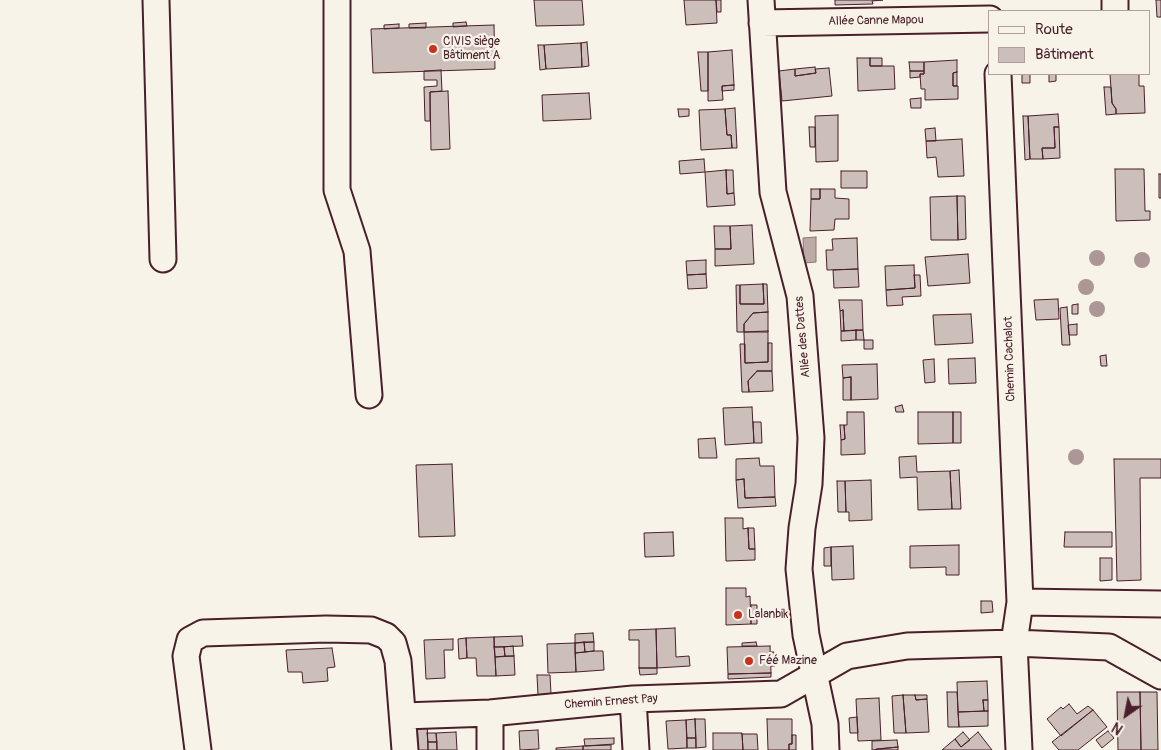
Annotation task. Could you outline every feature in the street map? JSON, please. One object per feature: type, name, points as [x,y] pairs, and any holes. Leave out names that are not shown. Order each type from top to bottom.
[{"type":"street","points":[[156,0],[163,259]]},
{"type":"street","points":[[336,0],[337,190],[357,251],[369,395]]},
{"type":"street","name":"Allée Canne Mapou","points":[[761,12],[988,18]]},
{"type":"street","name":"Allée des Dattes","points":[[761,12],[773,192],[800,296],[811,438],[809,484],[802,528],[799,569],[806,635],[825,724],[826,750]]},
{"type":"street","name":"Chemin Cachalot","points":[[998,75],[1020,602],[1014,643],[1019,750]]},
{"type":"street","points":[[1020,602],[1161,604]]},
{"type":"street","points":[[198,750],[186,656],[190,640],[203,632],[335,630],[371,630],[386,636],[393,643],[398,661],[405,750]]},
{"type":"street","points":[[814,676],[847,656],[908,646],[1014,643],[1109,647],[1161,676]]},
{"type":"street","name":"Chemin Ernest Pay","points":[[403,716],[490,713],[633,700],[781,694],[814,676]]},
{"type":"street","points":[[633,700],[636,750]]},
{"type":"street","points":[[490,713],[490,750]]},
{"type":"shaded area","points":[[816,237],[816,262],[804,263],[803,238]]},
{"type":"building","points":[[534,0],[582,0],[584,25],[536,26]]},
{"type":"building","points":[[684,0],[716,0],[717,23],[686,25]]},
{"type":"building","points":[[716,0],[721,0],[721,12],[717,12]]},
{"type":"building","points":[[835,0],[883,0],[872,1],[873,4],[835,5]]},
{"type":"building","points":[[1156,0],[1161,0],[1161,17],[1157,17]]},
{"type":"building","points":[[466,22],[467,26],[453,27],[453,23]]},
{"type":"building","points":[[426,23],[426,28],[409,28],[409,24]]},
{"type":"building","points":[[399,24],[399,28],[384,29],[384,25]]},
{"type":"building","name":"CIVIS siège Bâtiment A","points":[[494,25],[495,69],[373,73],[371,29]]},
{"type":"building","points":[[587,42],[589,66],[582,67],[581,43]]},
{"type":"building","points":[[581,43],[582,67],[546,69],[544,45]]},
{"type":"building","points":[[538,45],[544,45],[546,69],[540,70]]},
{"type":"building","points":[[732,50],[734,85],[722,86],[723,100],[708,101],[708,52]]},
{"type":"building","points":[[698,52],[708,52],[708,91],[701,91]]},
{"type":"building","points":[[857,58],[870,58],[870,66],[894,66],[895,89],[858,91]]},
{"type":"building","points":[[870,58],[882,58],[882,66],[870,66]]},
{"type":"building","points":[[957,60],[957,72],[953,73],[953,86],[958,86],[958,99],[925,100],[925,89],[921,89],[920,74],[924,74],[924,62]]},
{"type":"building","points":[[909,62],[924,62],[924,71],[910,71]]},
{"type":"building","points":[[815,67],[816,73],[795,76],[795,69]]},
{"type":"building","points":[[829,68],[832,96],[782,101],[779,71],[795,69],[795,76],[816,73],[815,69]]},
{"type":"building","points":[[441,70],[442,91],[430,92],[430,121],[425,121],[424,87],[437,86],[437,80],[424,80],[424,71]]},
{"type":"building","points":[[910,71],[924,71],[924,74],[920,74],[920,77],[910,78]]},
{"type":"building","points":[[957,72],[957,86],[953,86],[953,73]]},
{"type":"building","points":[[1022,75],[1030,75],[1030,83],[1022,83]]},
{"type":"building","points":[[1049,75],[1056,75],[1056,81],[1049,82]]},
{"type":"building","points":[[1110,75],[1139,75],[1139,86],[1144,86],[1145,113],[1116,114],[1116,109],[1112,103]]},
{"type":"building","points":[[734,85],[734,90],[722,91],[722,86]]},
{"type":"building","points":[[1104,87],[1111,87],[1112,103],[1116,109],[1116,114],[1106,115]]},
{"type":"building","points":[[448,91],[450,149],[431,150],[430,92]]},
{"type":"building","points":[[589,93],[591,119],[543,121],[542,95]]},
{"type":"building","points":[[921,98],[921,108],[911,108],[910,99]]},
{"type":"building","points":[[735,108],[737,148],[732,148],[731,135],[727,135],[725,109]]},
{"type":"building","points":[[678,109],[689,109],[689,116],[679,117]]},
{"type":"building","points":[[725,109],[727,135],[731,135],[732,148],[701,150],[699,110]]},
{"type":"building","points":[[1058,114],[1059,127],[1054,127],[1055,148],[1042,148],[1043,159],[1030,159],[1028,116]]},
{"type":"building","points":[[838,115],[838,161],[816,162],[815,116]]},
{"type":"building","points":[[1023,116],[1028,116],[1030,159],[1025,160]]},
{"type":"building","points":[[809,127],[815,127],[815,147],[810,147]]},
{"type":"building","points":[[1054,127],[1059,127],[1060,158],[1043,159],[1042,148],[1055,148]]},
{"type":"building","points":[[935,128],[936,141],[926,141],[925,129]]},
{"type":"building","points":[[962,139],[964,176],[938,177],[936,157],[927,158],[926,141]]},
{"type":"building","points":[[704,159],[705,172],[680,174],[679,161]]},
{"type":"building","points":[[1115,169],[1144,169],[1145,211],[1150,211],[1150,220],[1116,221]]},
{"type":"building","points":[[726,170],[727,194],[734,193],[735,205],[707,207],[705,172]]},
{"type":"building","points":[[726,170],[733,170],[734,193],[727,194]]},
{"type":"building","points":[[841,171],[867,171],[867,188],[841,188]]},
{"type":"building","points":[[1159,174],[1161,174],[1161,198],[1159,198]]},
{"type":"building","points":[[811,189],[820,189],[820,199],[811,199]]},
{"type":"building","points":[[820,189],[835,189],[835,198],[849,199],[849,219],[835,219],[834,230],[810,231],[811,199],[820,199]]},
{"type":"building","points":[[957,196],[958,240],[931,240],[930,197]]},
{"type":"building","points":[[957,196],[965,196],[966,239],[958,240]]},
{"type":"building","points":[[752,225],[754,264],[715,266],[715,249],[731,249],[730,226]]},
{"type":"building","points":[[714,226],[730,226],[731,249],[715,249]]},
{"type":"building","points":[[857,238],[858,269],[827,270],[826,250],[833,250],[832,239]]},
{"type":"building","points":[[968,254],[970,283],[928,286],[925,257]]},
{"type":"building","points":[[706,260],[706,274],[687,275],[686,261]]},
{"type":"building","points":[[914,265],[915,288],[886,290],[885,266]]},
{"type":"building","points":[[858,269],[859,287],[834,288],[833,270]]},
{"type":"building","points":[[706,274],[707,288],[688,289],[687,275]]},
{"type":"building","points":[[914,275],[920,275],[921,296],[902,297],[903,305],[887,306],[886,290],[915,288]]},
{"type":"building","points":[[763,284],[767,284],[768,312],[753,313],[744,324],[744,332],[737,332],[736,285],[740,285],[740,304],[764,304]]},
{"type":"building","points":[[763,284],[764,304],[740,304],[740,285]]},
{"type":"building","points":[[1058,299],[1059,319],[1036,320],[1034,300]]},
{"type":"building","points":[[839,300],[862,300],[863,330],[844,331],[843,310],[840,311]]},
{"type":"building","points":[[1078,304],[1078,314],[1072,314],[1072,305]]},
{"type":"building","points":[[1067,307],[1070,345],[1062,345],[1060,308]]},
{"type":"building","points":[[843,310],[844,331],[841,331],[840,311]]},
{"type":"building","points":[[768,312],[768,332],[744,332],[744,324],[753,313]]},
{"type":"building","points":[[971,314],[973,343],[935,345],[933,315]]},
{"type":"building","points":[[1077,324],[1077,335],[1069,335],[1068,325]]},
{"type":"building","points":[[856,330],[863,330],[864,340],[856,340]]},
{"type":"building","points":[[856,330],[856,340],[841,341],[841,331]]},
{"type":"building","points":[[768,331],[768,362],[745,363],[744,332]]},
{"type":"building","points":[[864,340],[873,340],[873,349],[864,349]]},
{"type":"building","points":[[768,343],[772,343],[772,371],[757,371],[748,381],[749,392],[742,392],[740,344],[745,344],[745,363],[768,362]]},
{"type":"building","points":[[1106,355],[1107,366],[1101,366],[1100,356]]},
{"type":"building","points":[[975,358],[976,383],[949,384],[948,359]]},
{"type":"building","points":[[934,359],[935,382],[925,383],[923,360]]},
{"type":"building","points":[[877,364],[878,399],[851,400],[851,377],[843,378],[842,365]]},
{"type":"building","points":[[757,371],[772,371],[773,391],[749,392],[748,381]]},
{"type":"building","points":[[851,377],[851,400],[843,400],[843,378]]},
{"type":"building","points":[[902,405],[904,412],[896,412],[895,407]]},
{"type":"building","points":[[752,407],[754,443],[725,445],[723,408]]},
{"type":"building","points":[[847,412],[864,412],[865,454],[841,455],[841,440],[845,439],[844,425],[847,425]]},
{"type":"building","points":[[918,412],[953,412],[953,443],[918,444]]},
{"type":"building","points":[[953,412],[961,412],[961,443],[953,443]]},
{"type":"building","points":[[753,422],[761,422],[762,443],[754,443]]},
{"type":"building","points":[[840,425],[844,425],[845,439],[841,440]]},
{"type":"building","points":[[715,438],[717,458],[699,458],[698,439]]},
{"type":"building","points":[[916,456],[917,472],[950,471],[952,509],[918,510],[917,477],[900,478],[899,457]]},
{"type":"building","points":[[759,458],[760,466],[774,466],[775,497],[745,498],[744,479],[736,480],[736,459]]},
{"type":"building","points":[[1114,459],[1161,459],[1161,478],[1140,478],[1141,580],[1117,581]]},
{"type":"building","points":[[452,464],[455,536],[419,537],[416,465]]},
{"type":"building","points":[[959,470],[961,509],[952,509],[950,471]]},
{"type":"building","points":[[744,479],[745,498],[775,497],[776,506],[738,508],[736,480]]},
{"type":"building","points":[[871,480],[872,520],[849,521],[849,512],[846,512],[845,481]]},
{"type":"building","points":[[837,481],[845,481],[846,512],[838,512]]},
{"type":"building","points":[[725,518],[743,518],[743,529],[748,528],[749,549],[755,549],[755,560],[726,561]]},
{"type":"building","points":[[748,528],[754,528],[755,549],[749,549]]},
{"type":"building","points":[[673,532],[674,556],[645,557],[644,533]]},
{"type":"building","points":[[1065,532],[1112,532],[1112,547],[1064,547]]},
{"type":"building","points":[[959,545],[959,575],[946,575],[946,567],[910,568],[910,546]]},
{"type":"building","points":[[853,546],[854,579],[832,580],[831,547]]},
{"type":"building","points":[[831,547],[831,566],[824,566],[824,548]]},
{"type":"building","points":[[1100,558],[1112,558],[1112,580],[1100,581]]},
{"type":"building","name":"Lalanbik","points":[[726,588],[746,588],[746,597],[750,596],[751,624],[726,625]]},
{"type":"building","points":[[981,601],[992,601],[993,612],[981,613]]},
{"type":"building","points":[[751,605],[757,605],[757,624],[751,624]]},
{"type":"building","points":[[675,628],[676,657],[689,656],[690,666],[657,668],[656,629]]},
{"type":"building","points":[[656,629],[657,668],[639,668],[639,640],[629,640],[629,630]]},
{"type":"building","points":[[593,633],[594,642],[575,643],[575,634]]},
{"type":"building","points":[[522,636],[523,646],[494,647],[494,637]]},
{"type":"building","points":[[494,637],[496,676],[477,676],[476,658],[467,658],[466,638]]},
{"type":"building","points":[[466,638],[467,658],[459,659],[458,639]]},
{"type":"building","points":[[453,639],[453,650],[444,650],[445,678],[426,679],[424,640]]},
{"type":"building","points":[[584,642],[594,642],[594,651],[585,652]]},
{"type":"building","points":[[584,642],[585,652],[575,653],[575,643]]},
{"type":"building","points":[[756,642],[757,646],[742,646],[742,643]]},
{"type":"building","points":[[575,643],[576,672],[548,673],[547,644]]},
{"type":"building","points":[[513,646],[514,656],[505,656],[504,647]]},
{"type":"building","points":[[770,646],[771,673],[728,674],[727,647]]},
{"type":"building","points":[[494,647],[504,647],[505,656],[495,657]]},
{"type":"building","points":[[332,648],[335,667],[327,668],[328,681],[303,683],[302,672],[288,672],[286,650]]},
{"type":"building","points":[[603,651],[604,670],[576,672],[575,653]]},
{"type":"building","points":[[770,652],[774,652],[775,666],[771,666]]},
{"type":"building","points":[[514,656],[515,675],[496,676],[495,657]]},
{"type":"building","points":[[639,668],[657,668],[657,674],[640,675]]},
{"type":"building","points":[[771,673],[771,677],[728,679],[728,674]]},
{"type":"building","points":[[537,675],[550,675],[551,694],[538,695]]},
{"type":"building","points":[[987,681],[988,700],[983,700],[984,711],[958,712],[957,682]]},
{"type":"building","points":[[947,692],[957,692],[959,727],[948,727]]},
{"type":"building","points":[[1117,692],[1140,692],[1141,750],[1118,750]]},
{"type":"building","points":[[1140,692],[1157,692],[1158,750],[1141,750]]},
{"type":"building","points":[[903,695],[906,733],[894,733],[892,696]]},
{"type":"building","points":[[903,695],[915,695],[916,700],[927,699],[929,732],[906,733]]},
{"type":"building","points":[[915,695],[927,695],[927,699],[916,700]]},
{"type":"building","points":[[879,698],[881,740],[858,741],[856,699]]},
{"type":"building","points":[[983,700],[988,700],[988,711],[984,711]]},
{"type":"building","points":[[1069,704],[1077,714],[1088,706],[1093,710],[1061,736],[1047,719],[1061,707],[1063,709]]},
{"type":"building","points":[[1093,710],[1107,727],[1078,750],[1059,750],[1052,742]]},
{"type":"building","points":[[988,711],[988,726],[959,727],[958,712]]},
{"type":"building","points":[[427,716],[428,750],[418,750],[417,717]]},
{"type":"building","points":[[857,717],[858,733],[850,733],[849,718]]},
{"type":"building","points":[[695,719],[696,738],[687,738],[686,720]]},
{"type":"building","points":[[695,719],[705,719],[706,747],[696,748]]},
{"type":"building","points":[[767,719],[792,719],[792,744],[789,744],[789,750],[768,750]]},
{"type":"building","points":[[686,720],[687,748],[668,749],[666,721]]},
{"type":"building","points":[[538,730],[539,749],[520,750],[519,731]]},
{"type":"building","points":[[1108,731],[1114,738],[1102,748],[1096,740]]},
{"type":"building","points":[[456,732],[457,750],[437,750],[436,733]]},
{"type":"building","points":[[963,732],[970,740],[961,747],[955,739]]},
{"type":"building","points":[[978,732],[992,750],[942,750],[955,739],[961,747]]},
{"type":"building","points":[[427,733],[436,733],[437,742],[428,742]]},
{"type":"building","points":[[713,733],[742,733],[743,750],[713,750]]},
{"type":"building","points":[[742,734],[757,734],[758,750],[743,750]]},
{"type":"building","points":[[792,735],[796,735],[796,750],[789,750],[789,744],[792,744]]},
{"type":"building","points":[[614,738],[614,744],[585,746],[584,739]]},
{"type":"building","points":[[687,738],[696,738],[696,748],[687,748]]},
{"type":"building","points":[[897,740],[898,747],[872,750],[872,741]]},
{"type":"building","points":[[428,742],[437,742],[437,750],[428,750]]},
{"type":"building","points":[[611,745],[611,750],[583,750],[583,746]]},
{"type":"building","points":[[583,746],[583,750],[556,750],[556,748]]},
{"type":"building","points":[[898,747],[898,750],[876,750],[876,749]]},
{"type":"place","name":"CIVIS siège Bâtiment A","points":[[433,49]]},
{"type":"place","name":"Lalanbik","points":[[738,615]]},
{"type":"place","name":"Féé Mazine","points":[[749,661]]}]
